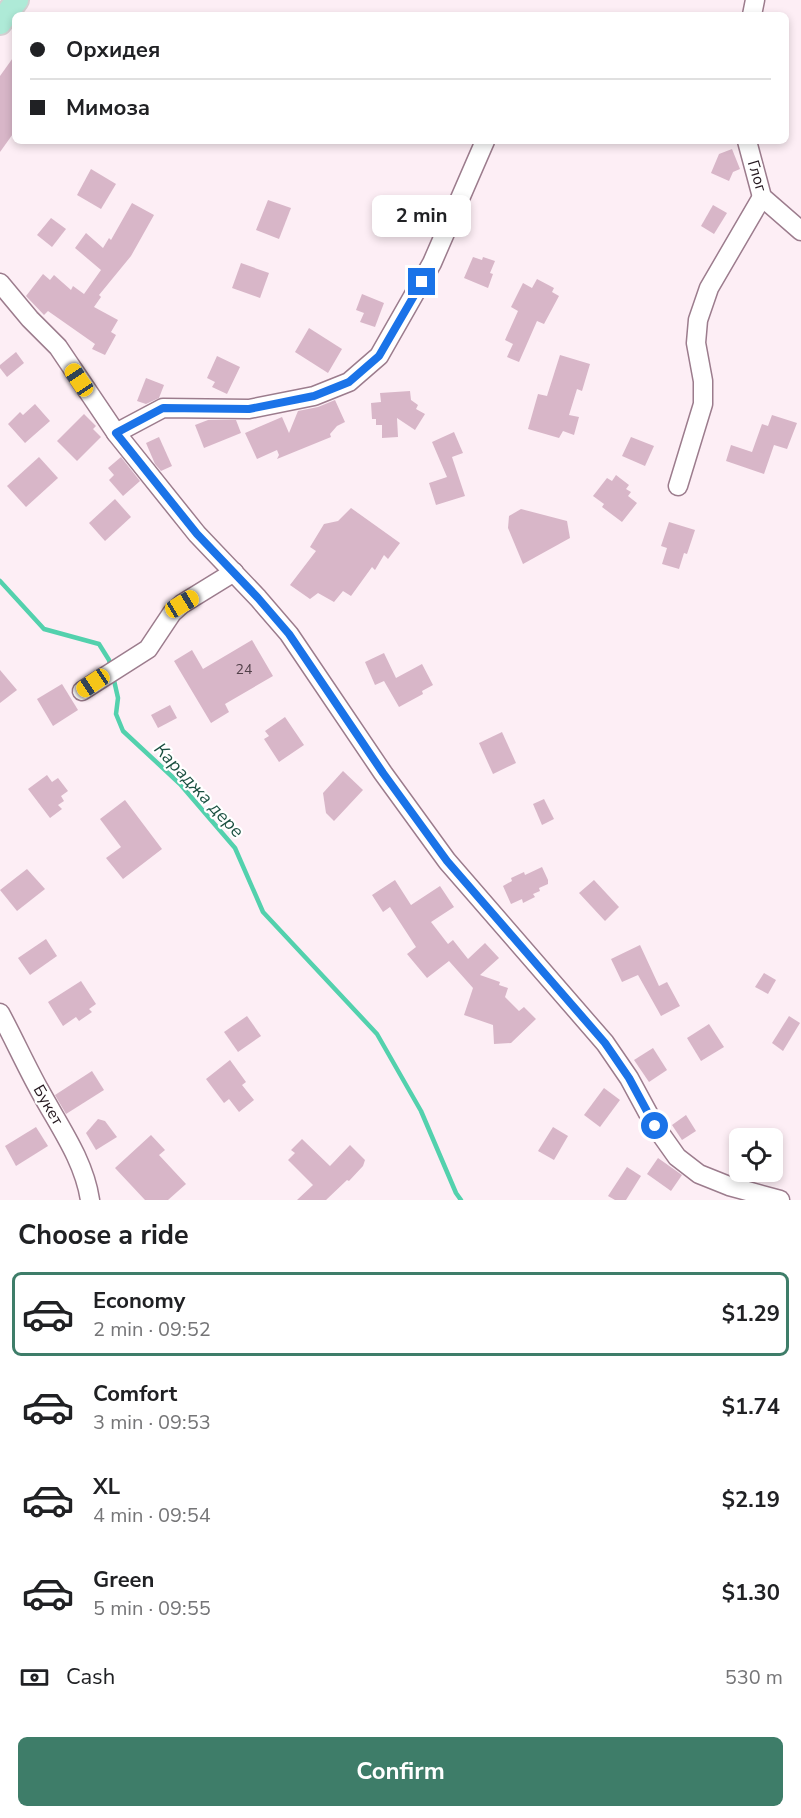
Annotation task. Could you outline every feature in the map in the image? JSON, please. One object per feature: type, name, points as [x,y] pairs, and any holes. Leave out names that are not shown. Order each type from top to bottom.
[{"type":"main road","points":[[0,23],[17,0]]},
{"type":"street","points":[[116,433],[163,408],[249,409],[314,396],[349,382],[379,356],[432,263],[484,144]]},
{"type":"street","name":"Глог","points":[[748,144],[762,197],[801,231]]},
{"type":"street","points":[[678,486],[703,404],[703,381],[696,343],[698,320],[709,288],[762,197]]},
{"type":"street","points":[[0,283],[30,320],[58,347],[116,433],[197,534],[289,634],[383,773],[447,861],[605,1043],[629,1078],[655,1126],[677,1157],[699,1174],[729,1186],[780,1200]]},
{"type":"street","points":[[82,691],[148,649],[172,613],[182,604],[234,572]]},
{"type":"street","name":"Букет","points":[[0,1013],[40,1091],[69,1141],[84,1174],[90,1200]]},
{"type":"building","points":[[12,59],[12,135],[0,152],[0,76]]},
{"type":"building","points":[[732,149],[740,169],[733,172],[729,181],[711,173],[719,154]]},
{"type":"building","points":[[91,169],[116,184],[101,209],[77,195]]},
{"type":"building","points":[[268,200],[291,208],[279,239],[256,230]]},
{"type":"building","points":[[132,203],[154,215],[131,256],[99,295],[101,297],[94,307],[118,320],[111,332],[116,335],[105,355],[92,349],[95,344],[48,311],[44,315],[26,296],[43,274],[50,280],[54,275],[71,290],[73,286],[84,294],[101,270],[75,248],[86,233],[103,248],[109,238],[111,240]]},
{"type":"building","points":[[713,205],[727,213],[714,234],[701,226]]},
{"type":"building","points":[[51,218],[66,229],[52,247],[37,235]]},
{"type":"building","points":[[473,257],[495,261],[490,273],[493,274],[488,288],[464,278]]},
{"type":"building","points":[[241,263],[269,273],[260,298],[232,288]]},
{"type":"building","points":[[537,279],[554,288],[552,292],[559,296],[544,324],[537,321],[519,362],[507,357],[513,344],[505,340],[518,311],[511,307],[523,283],[532,288]]},
{"type":"building","points":[[362,294],[384,303],[375,327],[360,322],[364,313],[356,310]]},
{"type":"building","points":[[309,328],[342,349],[328,373],[295,352]]},
{"type":"building","points":[[16,352],[24,363],[7,377],[0,365]]},
{"type":"building","points":[[560,355],[590,364],[582,391],[577,389],[569,415],[579,417],[574,435],[563,431],[559,438],[528,429],[538,394],[547,396]]},
{"type":"building","points":[[217,356],[240,367],[227,394],[212,387],[215,382],[207,378]]},
{"type":"building","points":[[146,378],[164,385],[159,398],[146,404],[137,401]]},
{"type":"building","points":[[410,391],[411,400],[418,405],[416,409],[425,414],[415,430],[397,418],[398,437],[382,438],[382,425],[376,425],[376,419],[372,419],[371,403],[381,402],[380,393]]},
{"type":"building","points":[[335,400],[345,422],[337,426],[330,434],[331,437],[277,459],[279,455],[277,450],[257,459],[245,433],[282,417],[289,433],[298,411],[318,407]]},
{"type":"building","points":[[35,404],[50,421],[25,443],[8,424],[20,412],[23,415]]},
{"type":"building","points":[[84,414],[96,426],[93,429],[101,437],[77,461],[57,441]]},
{"type":"building","points":[[772,415],[797,423],[787,449],[774,445],[764,474],[726,461],[731,445],[752,452],[762,424],[768,426]]},
{"type":"building","points":[[208,420],[236,420],[241,433],[204,448],[195,425]]},
{"type":"building","points":[[454,432],[463,453],[452,457],[465,496],[436,505],[429,483],[447,477],[432,442]]},
{"type":"building","points":[[159,437],[172,466],[161,471],[155,464],[146,443]]},
{"type":"building","points":[[631,437],[654,446],[645,466],[622,456]]},
{"type":"building","points":[[39,457],[58,478],[26,507],[7,486]]},
{"type":"building","points":[[121,457],[140,481],[123,496],[109,480],[114,475],[108,468]]},
{"type":"building","points":[[616,475],[629,485],[626,489],[631,492],[628,496],[637,503],[622,522],[602,507],[604,504],[593,496],[607,478],[612,481]]},
{"type":"building","points":[[115,499],[131,517],[105,541],[89,523]]},
{"type":"building","points":[[351,508],[400,543],[388,559],[384,555],[375,570],[372,567],[351,596],[343,591],[334,602],[318,593],[310,599],[290,585],[316,551],[310,547],[324,524],[338,521]]},
{"type":"building","points":[[521,509],[567,521],[570,538],[523,564],[508,528],[509,516]]},
{"type":"building","points":[[669,522],[695,530],[679,569],[662,564],[667,548],[661,546]]},
{"type":"building","points":[[252,640],[273,676],[225,704],[229,712],[211,723],[174,661],[192,650],[203,669]]},
{"type":"building","points":[[384,653],[396,678],[422,664],[433,685],[422,691],[423,694],[399,707],[384,681],[375,685],[365,662]]},
{"type":"building","points":[[0,670],[17,690],[0,703]]},
{"type":"building","points":[[62,684],[78,710],[53,726],[37,699]]},
{"type":"building","points":[[170,705],[177,718],[158,728],[151,715]]},
{"type":"building","points":[[285,717],[304,745],[279,762],[264,739],[269,736],[265,731]]},
{"type":"building","points":[[502,732],[516,763],[493,774],[479,743]]},
{"type":"building","points":[[343,771],[363,790],[334,821],[326,813],[323,793]]},
{"type":"building","points":[[47,775],[52,782],[58,778],[68,791],[61,796],[64,801],[58,805],[62,809],[50,818],[28,789]]},
{"type":"building","points":[[544,799],[554,819],[542,825],[533,804]]},
{"type":"building","points":[[125,800],[162,849],[123,879],[106,858],[121,847],[100,819]]},
{"type":"building","points":[[542,867],[548,884],[533,894],[535,897],[523,903],[522,899],[511,904],[503,886],[512,881],[511,878],[524,872],[525,875]]},
{"type":"building","points":[[27,869],[45,889],[17,911],[0,890]]},
{"type":"building","points":[[395,880],[411,905],[440,886],[454,907],[431,922],[448,944],[453,940],[468,959],[485,943],[499,958],[480,975],[500,982],[499,985],[508,988],[505,997],[519,1011],[524,1007],[536,1019],[511,1043],[494,1044],[493,1025],[464,1015],[473,988],[449,961],[427,978],[407,954],[416,947],[390,907],[383,912],[372,895]]},
{"type":"building","points":[[594,880],[619,907],[605,921],[579,893]]},
{"type":"building","points":[[46,939],[57,956],[30,975],[18,958]]},
{"type":"building","points":[[640,945],[659,986],[667,982],[680,1006],[661,1016],[638,975],[622,982],[611,959]]},
{"type":"building","points":[[764,973],[776,980],[768,994],[755,987]]},
{"type":"building","points":[[81,981],[96,1004],[89,1009],[92,1012],[79,1021],[76,1017],[63,1026],[48,1002]]},
{"type":"building","points":[[247,1016],[261,1036],[238,1052],[224,1032]]},
{"type":"building","points":[[789,1016],[800,1023],[783,1051],[772,1043]]},
{"type":"building","points":[[709,1024],[724,1047],[701,1061],[687,1038]]},
{"type":"building","points":[[653,1048],[667,1070],[649,1082],[634,1060]]},
{"type":"building","points":[[230,1060],[246,1082],[242,1085],[254,1100],[239,1112],[229,1099],[224,1103],[206,1079]]},
{"type":"building","points":[[92,1071],[104,1090],[66,1114],[55,1095]]},
{"type":"building","points":[[604,1088],[620,1100],[600,1127],[584,1115]]},
{"type":"building","points":[[686,1115],[696,1131],[682,1140],[672,1125]]},
{"type":"building","points":[[98,1119],[105,1121],[117,1137],[96,1150],[86,1133]]},
{"type":"building","points":[[36,1127],[48,1146],[16,1166],[5,1146]]},
{"type":"building","points":[[553,1127],[568,1136],[554,1160],[538,1151]]},
{"type":"building","points":[[151,1135],[165,1150],[159,1155],[186,1184],[168,1200],[145,1200],[115,1168]]},
{"type":"building","points":[[302,1139],[330,1166],[350,1145],[365,1160],[363,1166],[326,1200],[297,1200],[313,1185],[288,1160],[295,1153],[291,1150]]},
{"type":"building","points":[[658,1158],[682,1175],[671,1191],[647,1174]]},
{"type":"building","points":[[627,1167],[641,1176],[626,1200],[615,1200],[608,1196]]},
{"type":"waterway","name":"Караджа дере","points":[[0,581],[44,629],[99,644],[111,668]]},
{"type":"waterway","name":"Караджа дере","points":[[113,676],[118,698],[116,714],[123,731],[180,784],[235,848],[263,912],[377,1034],[421,1111],[461,1200]]},
{"type":"route","points":[[422,282],[379,356],[349,382],[314,396],[249,409],[163,408],[116,433],[197,534],[289,634],[383,773],[447,861],[605,1043],[629,1078],[655,1126]]}]
